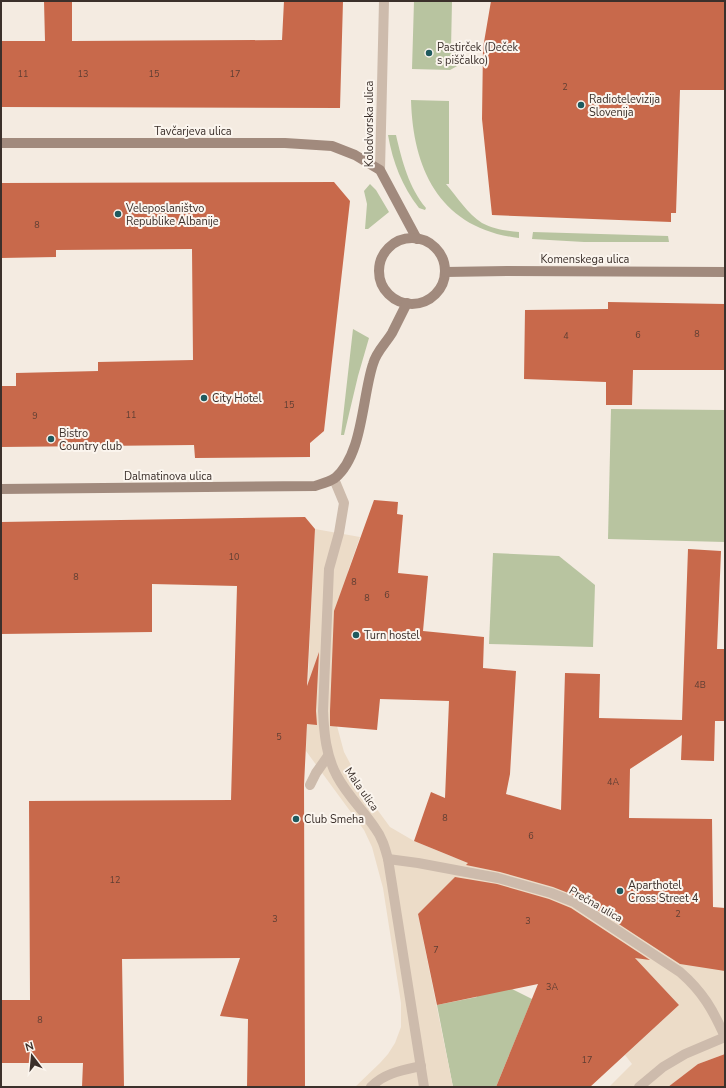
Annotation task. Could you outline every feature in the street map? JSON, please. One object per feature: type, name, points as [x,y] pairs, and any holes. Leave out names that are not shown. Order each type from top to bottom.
[{"type":"main road","name":"Tavčarjeva ulica","points":[[1,143],[310,144],[332,146],[355,155],[380,170]]},
{"type":"main road","name":"Kolodvorska ulica","points":[[380,170],[417,239]]},
{"type":"main road","points":[[411,238],[427,242],[439,252],[444,261],[445,272],[441,287],[436,293],[422,302],[406,303],[396,300],[385,288],[380,279],[381,263],[388,249],[396,242],[411,238]]},
{"type":"main road","name":"Komenskega ulica","points":[[445,272],[725,272]]},
{"type":"main road","points":[[334,479],[343,470],[358,434],[373,363],[392,334],[406,303]]},
{"type":"main road","name":"Dalmatinova ulica","points":[[1,489],[315,486],[334,479]]},
{"type":"street","name":"Kolodvorska ulica","points":[[380,170],[384,1]]},
{"type":"street","name":"Mala ulica","points":[[334,479],[344,503],[339,533],[329,569],[323,711],[324,733],[328,756],[337,776],[349,795],[376,829],[383,842],[388,859],[424,1087]]},
{"type":"street","points":[[310,785],[316,773],[328,756]]},
{"type":"street","name":"Prečna ulica","points":[[388,859],[418,862],[498,878],[551,893],[574,902],[689,979],[713,1010],[725,1037]]},
{"type":"street","points":[[639,1087],[663,1067],[685,1054],[725,1037]]},
{"type":"street","points":[[371,1087],[387,1075],[397,1071],[421,1066]]},
{"type":"green space","points":[[414,1],[452,1],[451,49],[459,54],[459,65],[450,70],[412,69]]},
{"type":"green space","points":[[411,100],[449,101],[449,184],[446,184],[467,210],[482,223],[495,228],[519,232],[519,238],[492,232],[470,223],[451,209],[436,192],[425,172],[418,150],[413,126]]},
{"type":"green space","points":[[388,135],[396,135],[407,174],[415,192],[426,208],[425,210],[419,208],[403,183],[396,165]]},
{"type":"green space","points":[[370,184],[376,190],[389,212],[368,229],[365,229],[367,204],[364,191]]},
{"type":"green space","points":[[533,232],[668,236],[669,242],[584,242],[532,239]]},
{"type":"green space","points":[[353,329],[369,338],[344,435],[341,435]]},
{"type":"green space","points":[[611,409],[725,410],[725,542],[608,539]]},
{"type":"green space","points":[[493,553],[559,556],[595,585],[593,647],[489,644]]},
{"type":"green space","points":[[474,982],[504,985],[532,999],[496,1087],[453,1087],[437,1005],[477,997]]},
{"type":"shaded area","points":[[315,529],[360,537],[348,571],[337,726],[344,752],[368,797],[390,827],[414,841],[453,857],[557,879],[725,971],[725,1054],[698,1064],[668,1087],[609,1087],[632,1064],[625,1055],[679,1005],[634,957],[439,893],[418,914],[453,1087],[355,1087],[380,1063],[395,1043],[401,1027],[401,1003],[383,888],[372,847],[364,830],[306,751]]},
{"type":"building","points":[[44,1],[72,1],[72,41],[282,40],[284,1],[343,1],[340,108],[1,107],[1,41],[45,41]]},
{"type":"building","name":"Radiotelevizija Slovenija","points":[[491,1],[725,1],[725,90],[680,90],[676,213],[671,213],[671,222],[492,215],[482,119],[483,48]]},
{"type":"building","points":[[334,182],[350,201],[324,431],[310,443],[310,457],[195,458],[194,445],[1,447],[1,386],[16,386],[16,373],[98,371],[98,362],[193,360],[192,249],[56,250],[56,257],[1,258],[1,183]]},
{"type":"building","points":[[608,302],[725,304],[725,370],[633,370],[632,405],[606,405],[606,382],[524,379],[525,310],[608,309]]},
{"type":"building","points":[[374,500],[398,502],[397,514],[403,515],[398,573],[428,576],[423,631],[484,637],[483,668],[516,671],[510,774],[506,794],[561,810],[565,673],[600,674],[599,718],[682,720],[688,549],[721,551],[717,649],[725,649],[725,721],[715,721],[714,761],[681,760],[682,735],[630,769],[629,818],[712,819],[713,907],[725,908],[725,971],[680,964],[576,896],[553,887],[500,872],[466,865],[468,863],[414,841],[431,792],[445,798],[449,701],[380,699],[377,730],[330,726],[334,611]]},
{"type":"building","points":[[305,517],[315,529],[307,686],[319,652],[316,711],[317,725],[307,724],[304,785],[305,1087],[247,1087],[248,1019],[220,1016],[240,958],[122,959],[124,1087],[82,1087],[83,1063],[1,1063],[1,1000],[30,1000],[29,801],[231,800],[237,586],[152,584],[152,632],[1,634],[1,522]]},
{"type":"building","points":[[455,877],[497,884],[549,899],[571,908],[650,960],[635,958],[679,1005],[590,1087],[496,1087],[538,984],[437,1005],[418,914]]},
{"type":"building","points":[[725,1054],[725,1087],[668,1087],[698,1064]]},
{"type":"place","name":"Pastirček (Deček s piščalko)","points":[[429,53]]},
{"type":"place","name":"Radiotelevizija Slovenija","points":[[581,105]]},
{"type":"place","name":"Veleposlaništvo Republike Albanije","points":[[118,214]]},
{"type":"place","name":"City Hotel","points":[[204,398]]},
{"type":"place","name":"Bistro Country club","points":[[51,439]]},
{"type":"place","name":"Turn hostel","points":[[356,635]]},
{"type":"place","name":"Club Smeha","points":[[296,819]]},
{"type":"place","name":"Aparthotel Cross Street 4","points":[[620,891]]}]
